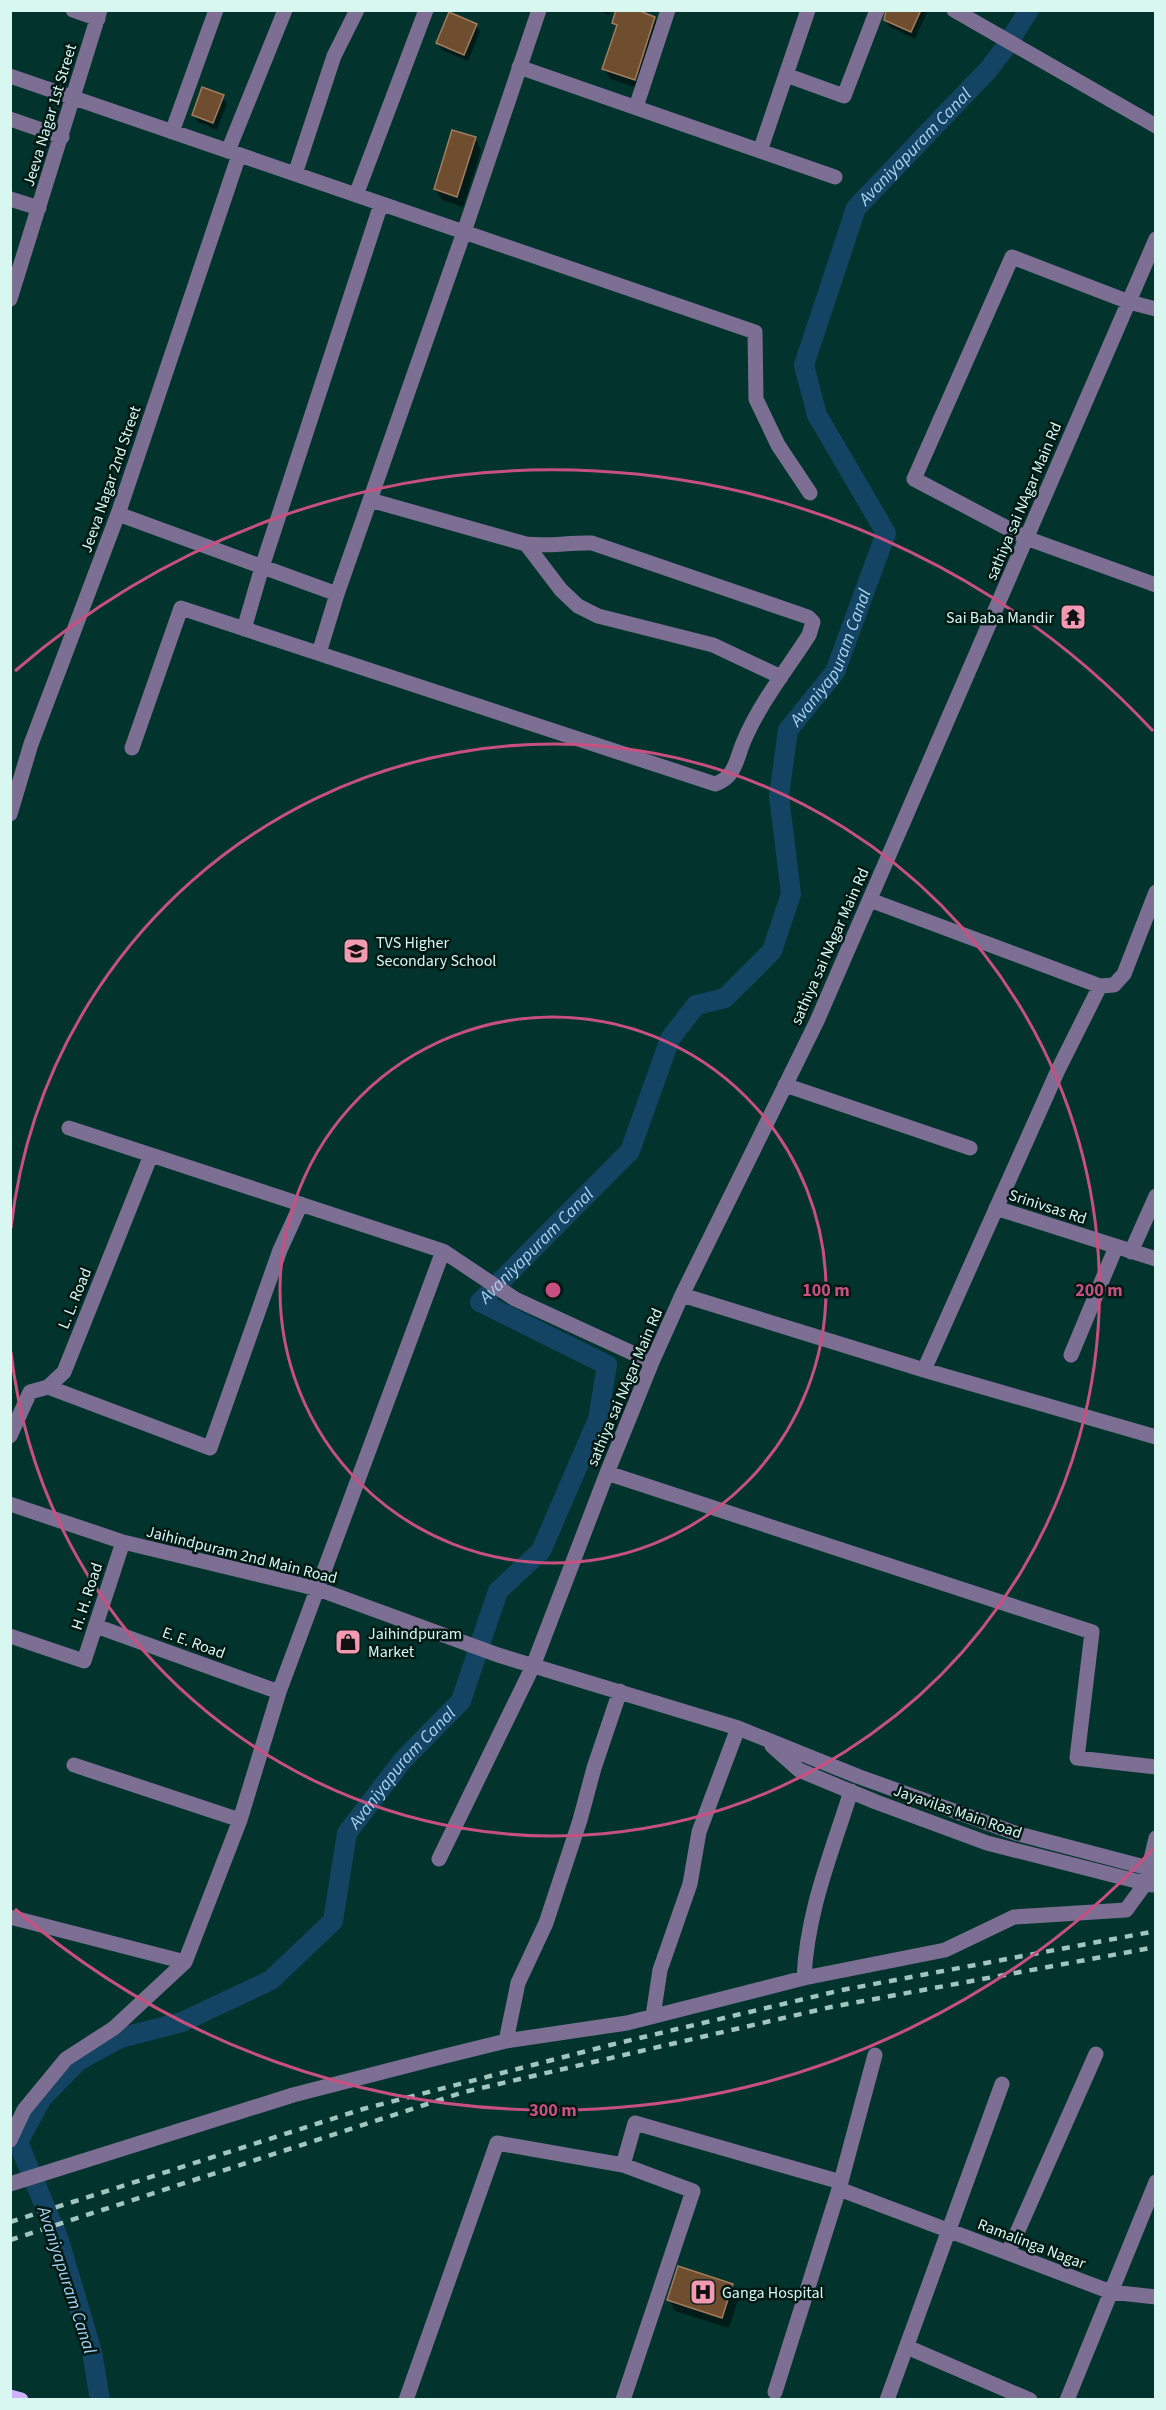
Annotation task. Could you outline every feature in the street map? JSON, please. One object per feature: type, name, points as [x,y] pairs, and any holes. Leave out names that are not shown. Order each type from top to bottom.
[{"type":"main road","points":[[10,2397],[21,2400]]},
{"type":"street","points":[[74,10],[99,15]]},
{"type":"street","points":[[172,132],[216,10]]},
{"type":"street","name":"Jeeva Nagar 2nd Street","points":[[10,814],[31,744],[118,514],[233,153],[285,10]]},
{"type":"street","points":[[296,174],[334,56],[357,10]]},
{"type":"street","points":[[356,195],[426,10]]},
{"type":"street","points":[[319,653],[337,594],[539,10]]},
{"type":"street","points":[[636,108],[668,10]]},
{"type":"street","points":[[760,151],[808,10]]},
{"type":"street","points":[[786,75],[844,96],[877,10]]},
{"type":"street","points":[[954,10],[1155,126]]},
{"type":"street","name":"Jeeva Nagar 1st Street","points":[[10,299],[15,266],[39,208],[99,15]]},
{"type":"street","points":[[519,67],[835,177]]},
{"type":"street","points":[[10,76],[754,332],[756,399],[778,445],[810,493]]},
{"type":"street","points":[[10,120],[62,137]]},
{"type":"street","points":[[10,200],[39,208]]},
{"type":"street","points":[[244,629],[262,567],[381,204]]},
{"type":"street","name":"sathiya sai NAgar Main Rd","points":[[439,1859],[533,1666],[652,1362],[682,1295],[817,1021],[1155,239]]},
{"type":"street","points":[[1155,309],[1129,302],[1012,257],[914,479],[1026,538],[1155,585]]},
{"type":"street","points":[[132,748],[181,608],[716,784],[726,780],[734,769],[743,743],[770,692],[809,635],[813,622],[807,617],[592,543],[575,542],[546,546],[526,544],[370,500]]},
{"type":"street","points":[[118,514],[337,594]]},
{"type":"street","points":[[526,544],[561,590],[578,606],[598,616],[713,645],[781,676]]},
{"type":"street","points":[[870,900],[1100,986],[1114,985],[1124,974],[1155,892]]},
{"type":"street","points":[[996,1208],[1058,1070],[1100,986]]},
{"type":"street","points":[[785,1085],[970,1148]]},
{"type":"street","points":[[69,1128],[443,1251],[515,1299],[652,1362]]},
{"type":"street","name":"L. L. Road","points":[[10,1436],[30,1392],[48,1387],[64,1372],[151,1155]]},
{"type":"street","points":[[1131,1252],[1155,1197]]},
{"type":"street","points":[[48,1387],[210,1448],[280,1250],[301,1204]]},
{"type":"street","name":"Srinivsas Rd","points":[[924,1370],[996,1208],[1155,1259]]},
{"type":"street","points":[[1071,1355],[1116,1247]]},
{"type":"street","points":[[10,2140],[24,2110],[66,2059],[117,2025],[185,1962],[240,1821],[279,1692],[443,1251]]},
{"type":"street","points":[[682,1295],[924,1370],[1155,1437]]},
{"type":"street","points":[[607,1473],[1092,1632],[1077,1758],[1155,1767]]},
{"type":"street","name":"Jaihindpuram 2nd Main Road","points":[[10,1504],[123,1542],[318,1589],[498,1655]]},
{"type":"street","name":"H. H. Road","points":[[10,1636],[84,1661],[123,1542]]},
{"type":"street","name":"E. E. Road","points":[[96,1626],[279,1692]]},
{"type":"street","name":"Jayavilas Main Road","points":[[498,1655],[738,1728],[857,1776],[1015,1833],[1155,1870]]},
{"type":"street","points":[[506,2042],[518,1983],[546,1923],[620,1691]]},
{"type":"street","points":[[653,2016],[660,1970],[690,1884],[699,1832],[738,1728]]},
{"type":"street","name":"Jayavilas Main Road","points":[[764,1738],[799,1770],[987,1843],[1150,1885]]},
{"type":"street","points":[[74,1765],[240,1821]]},
{"type":"street","points":[[804,1978],[805,1944],[814,1905],[851,1791]]},
{"type":"street","points":[[14,2183],[293,2095],[506,2042],[556,2035],[653,2016],[804,1978],[945,1950],[1014,1917],[1126,1910],[1150,1885],[1155,1838]]},
{"type":"street","points":[[10,1917],[185,1962]]},
{"type":"street","points":[[1008,2253],[1096,2054]]},
{"type":"street","points":[[775,2392],[840,2186],[876,2055]]},
{"type":"street","points":[[887,2400],[1002,2084]]},
{"type":"street","name":"Ramalinga Nagar","points":[[623,2165],[635,2123],[840,2186],[949,2231],[1111,2292],[1155,2296]]},
{"type":"street","points":[[406,2400],[497,2143],[623,2165],[693,2191],[623,2400]]},
{"type":"street","points":[[1067,2400],[1155,2182]]},
{"type":"street","points":[[907,2347],[1030,2400]]},
{"type":"building","points":[[616,10],[637,10],[655,17],[635,80],[602,69],[617,25],[612,23]]},
{"type":"building","points":[[886,10],[921,10],[911,32],[884,20]]},
{"type":"building","points":[[449,12],[477,24],[464,55],[436,43]]},
{"type":"building","points":[[202,87],[224,95],[213,123],[192,115]]},
{"type":"building","points":[[452,130],[476,137],[457,197],[434,189]]},
{"type":"building","points":[[678,2266],[733,2284],[722,2318],[667,2300]]},
{"type":"waterway","name":"Avaniyapuram Canal","points":[[100,2400],[92,2352],[59,2240],[18,2142],[42,2098],[78,2061],[120,2038],[182,2022],[271,1980],[333,1921],[347,1833],[403,1760],[461,1701],[498,1591],[541,1551],[598,1419],[607,1365],[480,1302],[630,1151],[670,1039],[696,1005],[725,998],[772,951],[791,894],[779,796],[788,730],[835,672],[886,533],[817,415],[804,365],[856,208],[988,70],[1029,10]]},
{"type":"railway","points":[[10,2222],[363,2109],[610,2045],[842,1990],[1156,1931]]},
{"type":"railway","points":[[10,2240],[464,2092],[831,2007],[1156,1947]]},
{"type":"place","name":"Sai Baba Mandir","points":[[1073,617]]},
{"type":"place","name":"TVS Higher Secondary School","points":[[356,951]]},
{"type":"place","name":"Jaihindpuram Market","points":[[348,1642]]},
{"type":"place","name":"Ganga Hospital","points":[[703,2292]]}]
